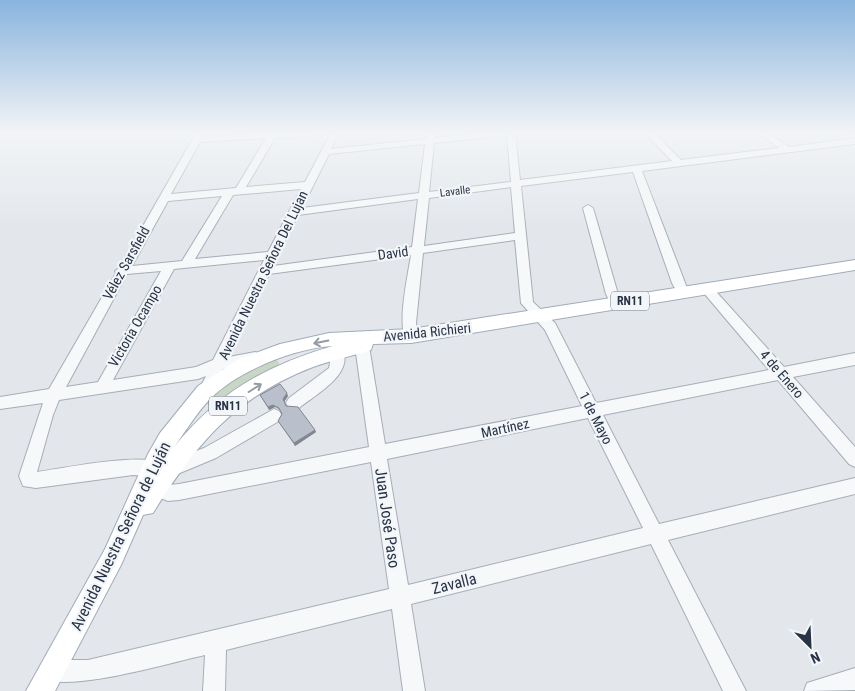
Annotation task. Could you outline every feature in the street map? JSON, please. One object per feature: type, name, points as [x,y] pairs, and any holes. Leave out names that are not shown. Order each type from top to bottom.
[{"type":"main road","name":"Avenida Richieri","points":[[260,358],[280,351],[329,340],[408,336],[855,265]]},
{"type":"main road","name":"RN11","points":[[113,557],[156,488],[160,469],[219,412],[286,370],[337,352],[408,336]]},
{"type":"main road","points":[[280,351],[288,358],[289,362],[286,370]]},
{"type":"main road","name":"Avenida Nuestra Señora de Luján","points":[[46,681],[160,469],[167,440],[202,395],[235,370],[260,358]]},
{"type":"main road","name":"RN11","points":[[202,395],[198,405],[202,412],[208,414],[219,412]]},
{"type":"street","name":"Vélez Sarsfield","points":[[160,469],[133,467],[29,480],[27,476],[54,395],[121,271],[181,165]]},
{"type":"street","points":[[186,264],[251,165]]},
{"type":"street","name":"Avenida Nuestra Señora Del Lujan","points":[[202,395],[318,165]]},
{"type":"street","points":[[408,336],[426,165]]},
{"type":"street","name":"1 de Mayo","points":[[514,165],[527,303],[550,327],[735,691]]},
{"type":"street","name":"Lavalle","points":[[294,212],[656,165]]},
{"type":"street","points":[[636,168],[683,293]]},
{"type":"street","points":[[163,198],[235,190],[308,186]]},
{"type":"street","points":[[588,208],[612,294],[617,303]]},
{"type":"street","name":"David","points":[[264,271],[522,236]]},
{"type":"street","points":[[121,271],[272,255]]},
{"type":"street","name":"Victoria Ocampo","points":[[102,387],[170,266]]},
{"type":"street","name":"4 de Enero","points":[[707,289],[855,459]]},
{"type":"street","name":"Juan José Paso","points":[[362,346],[414,691]]},
{"type":"street","points":[[294,403],[335,371],[338,362],[337,352]]},
{"type":"street","name":"Avenida Richieri","points":[[0,403],[198,373],[219,364],[260,358]]},
{"type":"street","name":"Martínez","points":[[156,488],[168,493],[179,492],[379,454],[592,409],[855,359]]},
{"type":"street","points":[[160,469],[210,453],[274,416]]},
{"type":"street","name":"Zavalla","points":[[46,681],[216,642],[855,486]]},
{"type":"street","points":[[214,691],[216,642]]},
{"type":"street","points":[[815,691],[855,679]]},
{"type":"green space","points":[[275,359],[279,362],[279,366],[218,407],[211,407],[207,404],[206,399],[233,376]]},
{"type":"building","points":[[280,384],[287,393],[283,399],[286,406],[298,407],[315,430],[294,443],[278,421],[282,414],[279,408],[273,405],[268,407],[260,395]]}]
